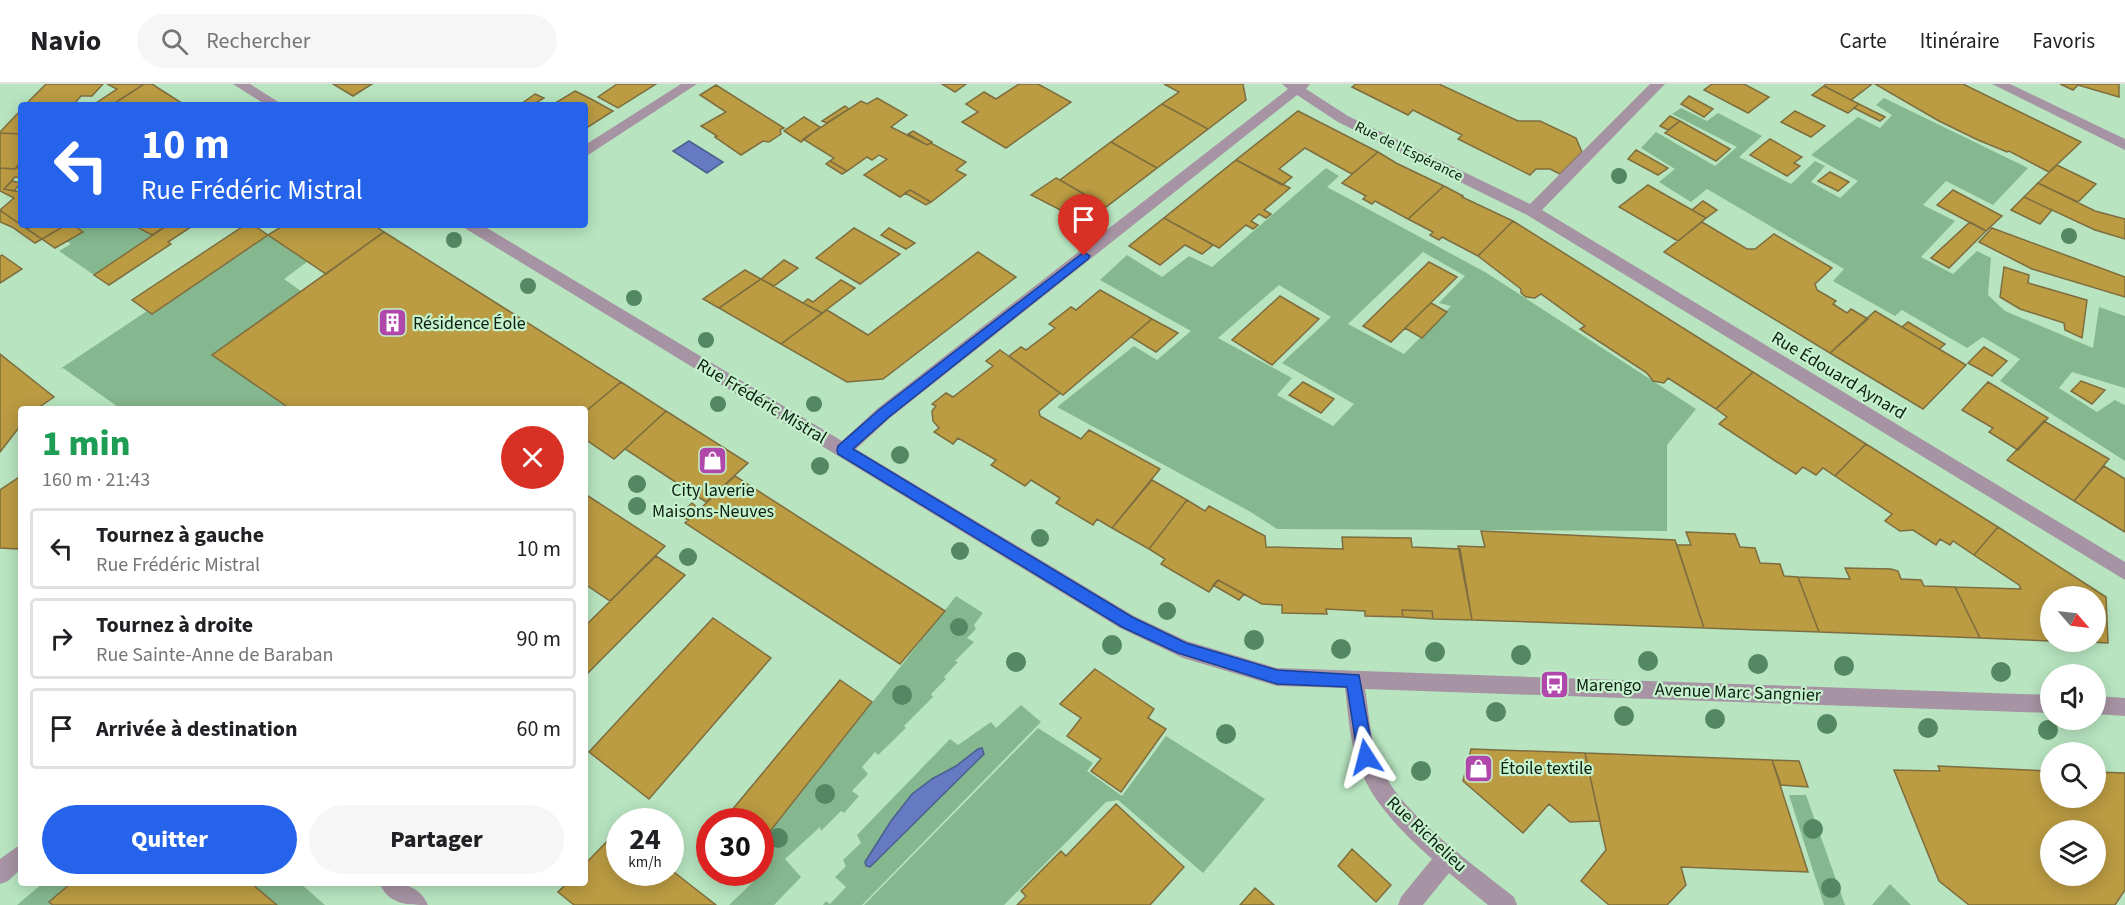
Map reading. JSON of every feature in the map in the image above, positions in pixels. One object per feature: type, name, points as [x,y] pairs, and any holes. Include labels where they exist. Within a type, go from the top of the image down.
[{"type":"street","points":[[240,84],[271,102]]},
{"type":"street","points":[[588,150],[690,84]]},
{"type":"street","points":[[1532,211],[1658,84]]},
{"type":"street","points":[[1999,84],[2125,145]]},
{"type":"street","points":[[843,450],[884,413],[1297,85]]},
{"type":"street","name":"Rue de l'Espérance","points":[[1297,85],[1343,119],[1532,211]]},
{"type":"street","name":"Rue Édouard Aynard","points":[[1532,211],[2125,572]]},
{"type":"street","name":"Rue Frédéric Mistral","points":[[476,228],[1127,622],[1183,648],[1277,677],[1354,680]]},
{"type":"street","name":"Avenue Marc Sangnier","points":[[1354,680],[2040,704]]},
{"type":"street","name":"Rue Richelieu","points":[[1354,680],[1366,757],[1386,798],[1419,832],[1506,905]]},
{"type":"street","points":[[2106,705],[2125,706]]},
{"type":"street","points":[[1409,905],[1448,856]]},
{"type":"street","points":[[0,873],[18,858]]},
{"type":"street","points":[[393,886],[417,905]]},
{"type":"green space","points":[[1884,98],[2028,168],[1993,205],[1946,181],[1923,205],[1955,221],[1921,257],[1953,274],[1977,251],[1991,258],[1988,295],[2005,311],[2093,348],[2099,307],[2125,316],[2125,388],[2072,372],[2059,388],[2097,412],[2115,400],[2125,405],[2125,461],[2000,381],[2020,359],[1983,337],[1967,348],[1902,310],[1895,316],[1833,281],[1844,269],[1707,189],[1691,202],[1659,182],[1675,169],[1641,148],[1656,132],[1715,166],[1737,147],[1672,114],[1681,108],[1707,121],[1718,113],[1762,136],[1739,157],[1791,184],[1815,161],[1825,166],[1811,182],[1840,198],[1858,181],[1811,155],[1858,117],[1880,128],[1892,115],[1876,105]]},
{"type":"green space","points":[[1326,168],[1339,176],[1327,187],[1485,272],[1696,409],[1667,445],[1667,531],[1277,529],[1249,511],[1057,407],[1134,346],[1157,360],[1191,331],[1100,280],[1127,255],[1162,277],[1189,256],[1212,267]],"holes":[[[1423,252],[1465,276],[1439,303],[1451,306],[1404,354],[1348,324]],[[1279,285],[1331,317],[1282,363],[1354,404],[1333,426],[1277,395],[1292,378],[1218,338]]]},
{"type":"green space","points":[[77,228],[139,228],[152,235],[94,275],[59,251],[71,244],[66,241],[82,232]]},
{"type":"green space","points":[[268,235],[307,262],[284,279],[301,291],[292,406],[117,406],[63,368],[60,369],[147,311],[153,314]]},
{"type":"green space","points":[[956,596],[983,613],[974,625],[976,629],[967,638],[974,642],[955,661],[958,662],[944,677],[946,679],[931,694],[933,697],[904,726],[906,728],[878,755],[875,752],[862,767],[868,774],[852,791],[859,796],[844,813],[841,811],[821,831],[820,827],[785,859],[801,877],[774,905],[729,905],[749,886],[774,886],[774,827]]},
{"type":"green space","points":[[1021,705],[1041,722],[862,905],[823,905],[826,901],[830,904],[846,887],[835,877],[846,866],[843,860],[861,843],[857,835],[950,739],[958,745],[991,722],[996,728]]},
{"type":"green space","points":[[1038,728],[1093,763],[1087,771],[1122,796],[1166,736],[1265,799],[1203,873],[1118,800],[1106,802],[1004,905],[864,905]]},
{"type":"green space","points":[[1789,795],[1806,795],[1845,905],[1824,905]]},
{"type":"green space","points":[[1890,884],[1911,905],[1872,905]]},
{"type":"green space","points":[[40,886],[68,886],[49,901],[53,905],[17,905]]},
{"type":"green space","points":[[254,886],[303,886],[325,905],[276,905]]},
{"type":"water","points":[[689,141],[723,162],[707,173],[673,151]]},
{"type":"water","points":[[982,748],[984,754],[870,867],[866,866],[865,862],[891,821],[912,794]]},
{"type":"building","points":[[46,84],[103,84],[92,96],[81,96],[76,102],[28,102]]},
{"type":"building","points":[[107,84],[144,84],[117,102],[98,102],[117,89]]},
{"type":"building","points":[[144,84],[152,84],[180,102],[117,102]]},
{"type":"building","points":[[333,84],[372,84],[353,96]]},
{"type":"building","points":[[617,84],[656,84],[618,108],[598,97]]},
{"type":"building","points":[[942,84],[966,84],[955,92]]},
{"type":"building","points":[[1019,84],[1038,84],[1071,102],[1006,148],[962,122],[978,112],[966,104],[984,92],[996,99]]},
{"type":"building","points":[[1164,84],[1243,84],[1246,100],[1208,129],[1162,104],[1179,92]]},
{"type":"building","points":[[1356,84],[1439,84],[1518,121],[1540,121],[1576,138],[1582,152],[1560,174],[1550,169],[1536,169],[1530,175],[1458,139],[1462,135],[1413,110],[1408,115],[1352,87]]},
{"type":"building","points":[[1712,84],[1744,84],[1769,97],[1748,113],[1704,90]]},
{"type":"building","points":[[1826,84],[1872,84],[1851,100],[1824,86]]},
{"type":"building","points":[[1875,84],[1963,84],[2081,142],[2049,172],[2009,151],[1978,140],[1939,121]]},
{"type":"building","points":[[2060,84],[2119,84],[2119,97],[2078,85],[2073,90]]},
{"type":"building","points":[[716,85],[784,128],[780,130],[781,134],[769,142],[763,141],[741,155],[715,137],[717,136],[701,126],[726,112],[700,95]]},
{"type":"building","points":[[1824,86],[1859,104],[1848,113],[1812,95]]},
{"type":"building","points":[[575,91],[613,111],[588,127],[588,102],[557,102]]},
{"type":"building","points":[[535,94],[544,98],[537,102],[524,102]]},
{"type":"building","points":[[1689,96],[1713,109],[1704,117],[1681,104]]},
{"type":"building","points":[[877,98],[907,115],[891,127],[927,145],[931,143],[966,162],[956,170],[966,175],[931,202],[910,190],[900,197],[864,175],[887,159],[879,155],[872,160],[867,157],[847,171],[830,161],[834,158],[803,139],[861,101],[867,104]]},
{"type":"building","points":[[1162,104],[1208,129],[1157,168],[1111,142]]},
{"type":"building","points":[[1859,104],[1885,117],[1880,121],[1854,108]]},
{"type":"building","points":[[845,106],[849,109],[827,123],[822,121]]},
{"type":"building","points":[[1298,111],[1378,152],[1352,174],[1305,148],[1279,169],[1292,177],[1282,185],[1236,160]]},
{"type":"building","points":[[1795,111],[1825,126],[1811,137],[1781,122]]},
{"type":"building","points":[[18,113],[18,134],[0,132]]},
{"type":"building","points":[[1670,116],[1680,121],[1668,130],[1660,126]]},
{"type":"building","points":[[804,117],[820,127],[801,142],[784,131]]},
{"type":"building","points":[[1680,121],[1730,149],[1716,161],[1665,133]]},
{"type":"building","points":[[913,131],[932,142],[927,145],[908,134]]},
{"type":"building","points":[[0,133],[18,134],[18,167],[15,169],[0,168]]},
{"type":"building","points":[[1770,139],[1802,157],[1794,163],[1800,166],[1787,176],[1750,155]]},
{"type":"building","points":[[1111,142],[1157,168],[1106,207],[1060,180]]},
{"type":"building","points":[[1636,150],[1668,168],[1658,175],[1628,159]]},
{"type":"building","points":[[1378,152],[1444,186],[1408,219],[1375,201],[1372,204],[1363,199],[1366,196],[1342,183]]},
{"type":"building","points":[[1236,160],[1290,188],[1264,210],[1271,214],[1266,218],[1259,214],[1251,221],[1258,225],[1253,229],[1246,225],[1219,248],[1164,218]]},
{"type":"building","points":[[830,161],[847,171],[842,174],[826,164]]},
{"type":"building","points":[[18,165],[18,178],[15,177],[4,189],[18,191],[18,223],[0,210],[14,198],[0,191],[0,168],[15,169]]},
{"type":"building","points":[[2057,165],[2096,184],[2078,202],[2038,183]]},
{"type":"building","points":[[1830,172],[1849,182],[1838,191],[1818,181]]},
{"type":"building","points":[[1056,178],[1106,207],[1086,223],[1031,195]]},
{"type":"building","points":[[12,181],[18,182],[14,191],[4,189]]},
{"type":"building","points":[[2038,183],[2095,211],[2125,219],[2125,239],[2095,230],[2024,197]]},
{"type":"building","points":[[1648,185],[1706,218],[1678,241],[1619,207]]},
{"type":"building","points":[[1444,186],[1513,221],[1478,256],[1442,237],[1439,240],[1430,235],[1433,232],[1408,219]]},
{"type":"building","points":[[910,190],[931,202],[926,205],[905,193]]},
{"type":"building","points":[[1953,190],[2002,216],[1986,231],[1937,205]]},
{"type":"building","points":[[2024,197],[2052,210],[2040,224],[2011,210]]},
{"type":"building","points":[[1703,201],[1717,210],[1706,218],[1692,210]]},
{"type":"building","points":[[0,210],[18,222],[18,228],[26,228],[42,239],[35,243],[12,227],[0,222]]},
{"type":"building","points":[[1164,218],[1213,245],[1202,254],[1185,245],[1160,265],[1129,246]]},
{"type":"building","points":[[1513,221],[1753,372],[1716,409],[1668,378],[1664,383],[1653,381],[1647,373],[1580,329],[1585,326],[1541,294],[1535,298],[1526,297],[1521,293],[1521,289],[1478,256]]},
{"type":"building","points":[[1702,222],[1747,249],[1755,249],[1774,234],[1832,268],[1815,284],[1817,290],[1836,301],[1833,304],[1847,313],[1851,309],[1868,319],[1830,353],[1664,252]]},
{"type":"building","points":[[1970,222],[1986,231],[1949,268],[1931,258]]},
{"type":"building","points":[[29,228],[61,228],[42,239],[27,229]]},
{"type":"building","points":[[61,228],[77,228],[83,232],[55,248],[42,239]]},
{"type":"building","points":[[139,228],[163,228],[152,235]]},
{"type":"building","points":[[164,228],[189,228],[168,242],[171,244],[109,285],[94,275]]},
{"type":"building","points":[[240,228],[258,228],[268,235],[152,314],[132,300]]},
{"type":"building","points":[[279,228],[378,228],[384,232],[326,274],[268,235]]},
{"type":"building","points":[[854,228],[900,254],[860,284],[816,258]]},
{"type":"building","points":[[889,228],[915,243],[906,249],[881,235]]},
{"type":"building","points":[[1992,228],[2125,277],[2125,297],[2032,269],[1979,242]]},
{"type":"building","name":"Résidence Éole","points":[[384,232],[621,382],[588,410],[588,406],[286,406],[212,355]]},
{"type":"building","points":[[978,252],[1016,277],[883,379],[847,382],[781,344],[827,310],[868,335]]},
{"type":"building","points":[[2,255],[22,269],[0,283],[0,256]]},
{"type":"building","points":[[784,260],[798,268],[774,286],[761,279]]},
{"type":"building","points":[[1429,262],[1457,277],[1391,342],[1363,326]]},
{"type":"building","points":[[2004,267],[2029,275],[2028,283],[2087,300],[2082,338],[2065,330],[2064,323],[2020,309],[2000,297]]},
{"type":"building","points":[[745,270],[761,279],[719,308],[703,299]]},
{"type":"building","points":[[761,279],[822,313],[781,344],[719,308]]},
{"type":"building","points":[[841,280],[855,288],[822,313],[803,303],[808,299],[813,302]]},
{"type":"building","points":[[1100,290],[1152,319],[1063,395],[1009,356],[1021,347],[1026,350],[1055,328],[1049,324],[1071,307],[1076,310]]},
{"type":"building","points":[[1280,296],[1319,319],[1272,365],[1232,340]]},
{"type":"building","points":[[1431,303],[1447,312],[1422,338],[1405,328]]},
{"type":"building","points":[[1875,311],[1966,365],[1923,409],[1830,353]]},
{"type":"building","points":[[1152,319],[1178,333],[1156,352],[1131,337]]},
{"type":"building","points":[[1908,322],[1945,344],[1939,349],[1902,327]]},
{"type":"building","points":[[1984,347],[2007,361],[1992,376],[1968,363]]},
{"type":"building","points":[[1000,350],[1060,393],[1039,411],[1040,416],[1081,439],[1089,430],[1160,469],[1112,528],[1097,519],[1093,525],[1056,503],[1060,498],[1031,480],[1025,486],[991,465],[996,460],[958,438],[953,444],[934,432],[939,428],[933,421],[932,411],[936,406],[932,404],[946,393],[953,397],[993,366],[986,361]]},
{"type":"building","points":[[0,354],[54,397],[41,406],[18,406],[18,429],[0,452]]},
{"type":"building","points":[[1753,372],[1866,444],[1835,476],[1823,468],[1816,475],[1803,467],[1796,474],[1777,462],[1719,424],[1727,417],[1716,409]]},
{"type":"building","points":[[2081,381],[2105,390],[2092,404],[2071,391]]},
{"type":"building","points":[[621,382],[666,411],[614,459],[588,441],[588,410]]},
{"type":"building","points":[[1303,382],[1334,399],[1321,413],[1289,395]]},
{"type":"building","points":[[1988,382],[2048,418],[2018,450],[1989,432],[1993,428],[1962,410]]},
{"type":"building","points":[[666,411],[748,463],[706,502],[625,449]]},
{"type":"building","points":[[2044,421],[2109,459],[2074,501],[2007,460]]},
{"type":"building","points":[[1866,444],[1998,527],[1974,555],[1953,541],[1950,545],[1940,539],[1936,545],[1913,530],[1900,531],[1885,521],[1892,514],[1835,476]]},
{"type":"building","points":[[2104,466],[2125,479],[2125,532],[2074,501]]},
{"type":"building","points":[[735,476],[945,611],[900,664],[685,523]]},
{"type":"building","points":[[18,478],[17,549],[0,548],[0,490]]},
{"type":"building","points":[[1152,480],[1187,500],[1149,549],[1112,528]]},
{"type":"building","points":[[588,496],[665,546],[610,601],[588,586]]},
{"type":"building","points":[[1187,500],[1205,511],[1209,506],[1265,536],[1266,547],[1343,549],[1342,537],[1411,538],[1412,547],[1460,549],[1472,620],[1433,619],[1432,611],[1402,610],[1403,617],[1365,616],[1365,611],[1326,609],[1327,614],[1282,613],[1282,605],[1262,604],[1218,580],[1209,592],[1161,564],[1165,559],[1149,549]]},
{"type":"building","points":[[692,503],[699,509],[688,520],[680,515]]},
{"type":"building","points":[[1998,527],[2089,586],[2040,586],[2040,641],[1980,638],[1955,587],[2021,589],[2019,585],[1974,555]]},
{"type":"building","points":[[1481,531],[1675,540],[1704,628],[1472,620],[1458,546],[1485,547]]},
{"type":"building","points":[[1686,532],[1735,534],[1740,547],[1755,548],[1760,563],[1780,564],[1784,576],[1798,577],[1819,632],[1704,628],[1677,545],[1691,545]]},
{"type":"building","points":[[656,556],[685,575],[588,673],[588,623]]},
{"type":"building","points":[[1845,568],[1891,569],[1898,571],[1901,579],[1921,580],[1924,586],[1955,587],[1980,638],[1819,632],[1798,577],[1850,579]]},
{"type":"building","points":[[1218,580],[1244,594],[1239,600],[1213,585]]},
{"type":"building","points":[[2106,597],[2108,643],[2106,643]]},
{"type":"building","points":[[1402,610],[1432,611],[1433,619],[1403,617]]},
{"type":"building","points":[[713,618],[771,658],[649,799],[589,752]]},
{"type":"building","points":[[1095,669],[1154,709],[1148,718],[1166,729],[1121,792],[1091,771],[1101,759],[1067,736],[1081,718],[1060,704]]},
{"type":"building","points":[[840,680],[872,702],[774,826],[774,808],[734,808]]},
{"type":"building","points":[[1471,749],[1585,753],[1600,821],[1570,822],[1549,804],[1523,833],[1463,781]]},
{"type":"building","points":[[1585,753],[1772,760],[1808,872],[1681,867],[1686,885],[1667,905],[1609,905],[1581,881],[1606,850]]},
{"type":"building","points":[[1772,760],[1799,761],[1808,787],[1781,785]]},
{"type":"building","points":[[1938,766],[2040,771],[2040,808],[2106,808],[2106,772],[2125,773],[2125,890],[2115,905],[1969,905],[1939,881],[1894,770],[1940,771]]},
{"type":"building","points":[[1116,804],[1184,867],[1150,905],[1017,905],[1026,896],[1021,891],[1061,851],[1066,856]]},
{"type":"building","points":[[606,842],[606,886],[684,886],[684,880],[716,905],[574,905],[558,892],[564,886],[588,886],[588,861]]},
{"type":"building","points":[[1352,849],[1391,885],[1376,902],[1338,866]]},
{"type":"building","points":[[68,886],[254,886],[277,905],[53,905],[49,902]]},
{"type":"building","points":[[1255,888],[1274,905],[1240,905]]},
{"type":"place","name":"Résidence Éole","points":[[392,323]]},
{"type":"place","name":"City laverie Maisons-Neuves","points":[[713,461]]},
{"type":"place","name":"Marengo","points":[[1555,685]]},
{"type":"place","name":"Étoile textile","points":[[1479,768]]},
{"type":"route","points":[[1084,256],[884,413],[843,450],[1127,622],[1183,648],[1277,677],[1354,680],[1366,757]]}]
